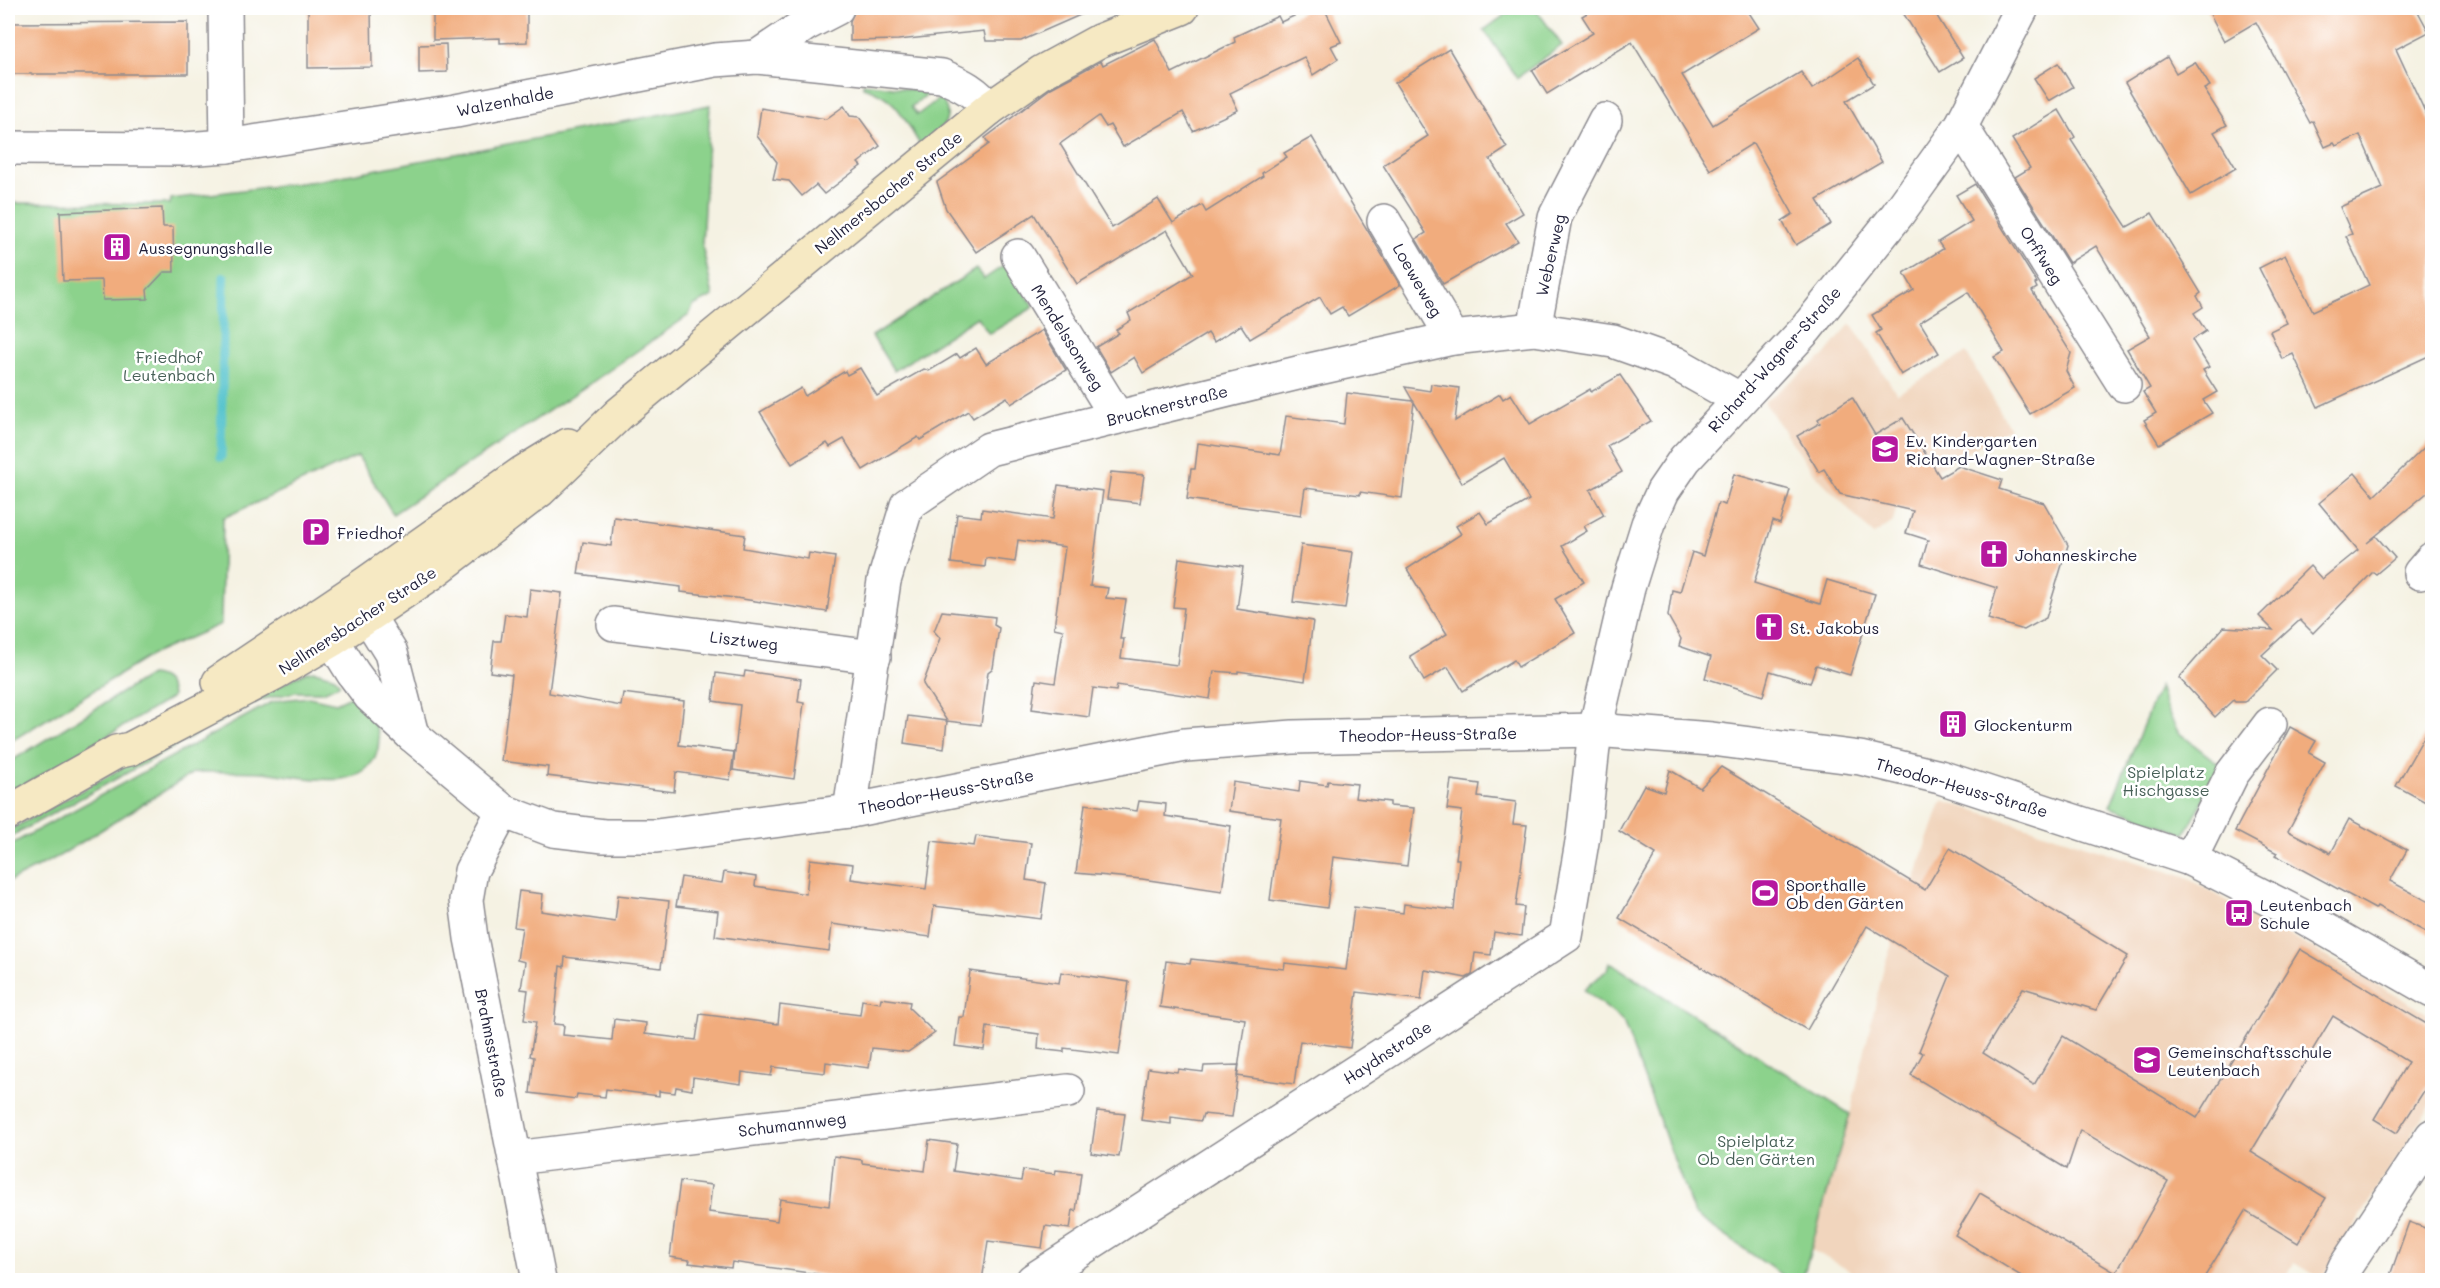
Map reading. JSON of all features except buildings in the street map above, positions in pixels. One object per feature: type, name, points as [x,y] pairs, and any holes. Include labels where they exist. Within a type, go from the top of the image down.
[{"type":"street","points":[[225,8],[227,146]]},
{"type":"street","points":[[757,57],[806,24],[837,8]]},
{"type":"street","name":"Nellmersbacher Straße","points":[[8,813],[123,748],[273,674],[325,627],[361,604],[522,473],[619,414],[989,109],[1042,72],[1099,41],[1182,8]]},
{"type":"street","name":"Richard-Wagner-Straße","points":[[1595,730],[1628,588],[1648,524],[1663,491],[1685,459],[1806,329],[1897,215],[1961,126],[2020,12]]},
{"type":"street","name":"Walzenhalde","points":[[8,148],[172,149],[227,146],[456,111],[715,60],[757,57],[942,76],[964,85],[981,98],[989,109]]},
{"type":"street","name":"Weberweg","points":[[1534,329],[1555,217],[1605,120]]},
{"type":"street","name":"Orffweg","points":[[1961,126],[2124,385]]},
{"type":"street","name":"Loeweweg","points":[[1384,222],[1453,338]]},
{"type":"street","name":"Mendelssonweg","points":[[1018,256],[1117,417]]},
{"type":"street","name":"Brucknerstraße","points":[[850,811],[884,581],[907,506],[989,448],[1310,370],[1453,338],[1534,329],[1613,341],[1674,363],[1739,399]]},
{"type":"street","points":[[361,604],[390,653],[412,735]]},
{"type":"street","name":"Lisztweg","points":[[614,624],[874,657]]},
{"type":"street","name":"Theodor-Heuss-Straße","points":[[325,627],[370,696],[412,735],[502,812],[553,830],[604,836],[656,836],[850,811],[1185,745],[1293,737],[1595,730],[1712,739],[1860,758],[1978,788],[2190,859],[2300,915],[2433,991]]},
{"type":"street","points":[[2190,859],[2232,774],[2270,724]]},
{"type":"street","name":"Haydnstraße","points":[[1033,1281],[1566,936],[1583,836],[1595,730]]},
{"type":"street","name":"Brahmsstraße","points":[[502,812],[471,871],[465,900],[539,1281]]},
{"type":"street","name":"Schumannweg","points":[[515,1158],[1068,1091]]},
{"type":"street","points":[[2339,1281],[2345,1267],[2433,1136]]},
{"type":"shaded area","name":"Ev. Kindergarten Richard-Wagner-Straße","points":[[1851,323],[1897,394],[1966,353],[2010,428],[1901,489],[1893,522],[1874,535],[1812,471],[1764,402],[1825,355]]},
{"type":"shaded area","name":"Gemeinschaftsschule Leutenbach","points":[[1942,800],[2185,877],[2432,1016],[2432,1103],[2322,1279],[2294,1263],[2284,1280],[1866,1280],[1810,1249],[1850,1114],[1884,967]]},
{"type":"green space","points":[[1515,8],[1535,8],[1562,45],[1517,78],[1484,30]]},
{"type":"green space","points":[[863,83],[930,92],[911,107],[917,115],[940,98],[945,106],[947,119],[944,125],[921,146],[892,103],[875,91],[863,87]]},
{"type":"green space","name":"Friedhof Leutenbach","points":[[710,105],[702,244],[713,296],[693,306],[689,315],[591,383],[393,514],[358,456],[223,518],[221,624],[153,654],[8,743],[8,203],[170,204],[171,199],[316,181]]},
{"type":"green space","points":[[1006,264],[1034,307],[989,334],[977,317],[894,371],[872,336],[976,269],[984,279]]},
{"type":"green space","points":[[315,671],[335,677],[340,684],[323,692],[296,692],[260,700],[8,838],[8,831],[186,733],[306,672]]},
{"type":"green space","points":[[150,675],[165,680],[171,690],[171,698],[8,795],[8,763]]},
{"type":"green space","name":"Spielplatz Hischgasse","points":[[2159,686],[2166,708],[2178,732],[2221,766],[2185,834],[2110,806]]},
{"type":"green space","points":[[353,695],[374,722],[379,738],[376,755],[368,768],[356,775],[324,780],[261,772],[193,773],[61,855],[8,882],[8,846],[270,703],[309,697],[336,703]]},
{"type":"green space","name":"Spielplatz Ob den Gärten","points":[[1609,962],[1850,1114],[1802,1280],[1789,1280],[1694,1214],[1623,1021],[1584,990],[1607,970]]},
{"type":"waterway","points":[[221,457],[224,277]]},
{"type":"place","name":"Aussegnungshalle","points":[[117,247]]},
{"type":"place","name":"Ev. Kindergarten Richard-Wagner-Straße","points":[[1885,449]]},
{"type":"place","name":"Friedhof","points":[[316,532]]},
{"type":"place","name":"Johanneskirche","points":[[1994,554]]},
{"type":"place","name":"St. Jakobus","points":[[1769,627]]},
{"type":"place","name":"Glockenturm","points":[[1953,724]]},
{"type":"place","name":"Sporthalle Ob den Gärten","points":[[1765,893]]},
{"type":"place","name":"Leutenbach Schule","points":[[2239,913]]},
{"type":"place","name":"Gemeinschaftsschule Leutenbach","points":[[2147,1060]]}]
